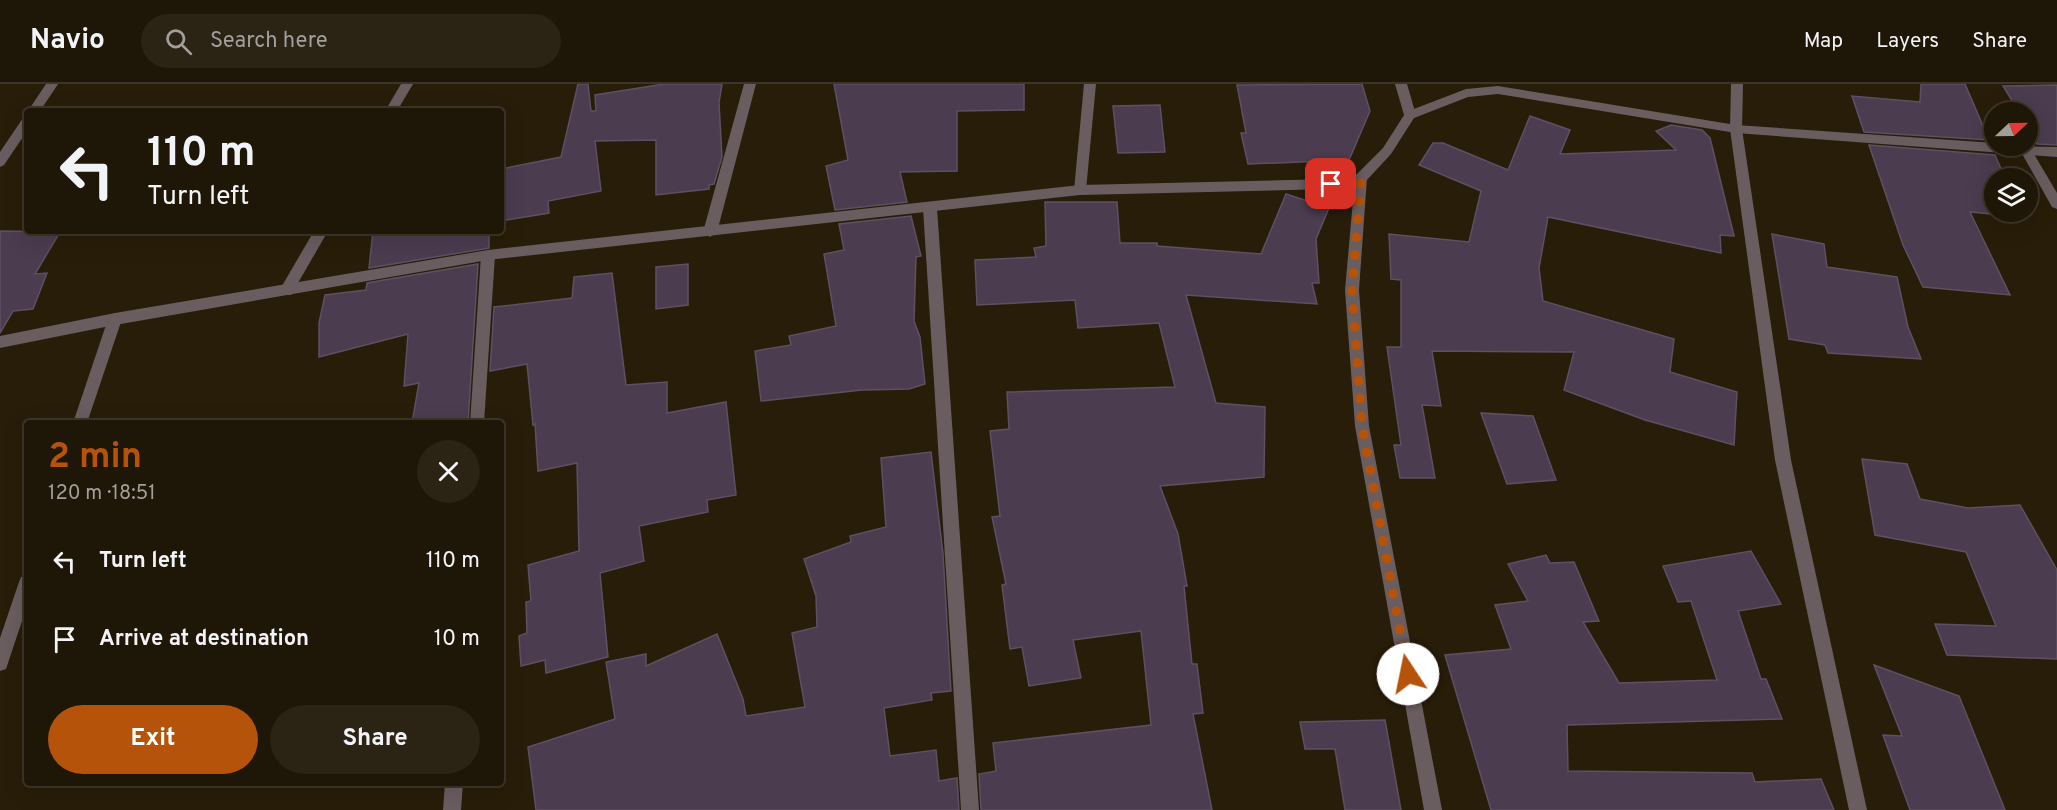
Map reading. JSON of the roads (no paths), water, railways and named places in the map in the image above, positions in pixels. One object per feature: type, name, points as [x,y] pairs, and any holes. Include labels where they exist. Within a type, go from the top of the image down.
[{"type":"street","points":[[36,108],[52,84]]},
{"type":"street","points":[[393,108],[408,84]]},
{"type":"street","points":[[710,232],[750,84]]},
{"type":"street","points":[[1080,190],[1090,84]]},
{"type":"street","points":[[1401,84],[1410,115]]},
{"type":"street","points":[[1737,84],[1736,129],[1783,460],[1858,810]]},
{"type":"street","points":[[0,342],[115,319],[488,255],[1080,190],[1331,184],[1361,178],[1387,151],[1410,115],[1466,93],[1498,90],[1736,129],[1984,149]]},
{"type":"street","points":[[0,162],[24,126]]},
{"type":"street","points":[[2038,152],[2057,152]]},
{"type":"street","points":[[2029,156],[2057,204]]},
{"type":"street","points":[[1361,178],[1352,290],[1362,426],[1433,810]]},
{"type":"street","points":[[930,208],[970,810]]},
{"type":"street","points":[[286,291],[319,234]]},
{"type":"street","points":[[477,420],[488,255]]},
{"type":"street","points":[[81,420],[115,319]]},
{"type":"street","points":[[0,663],[24,591]]},
{"type":"street","points":[[452,810],[454,786]]}]
